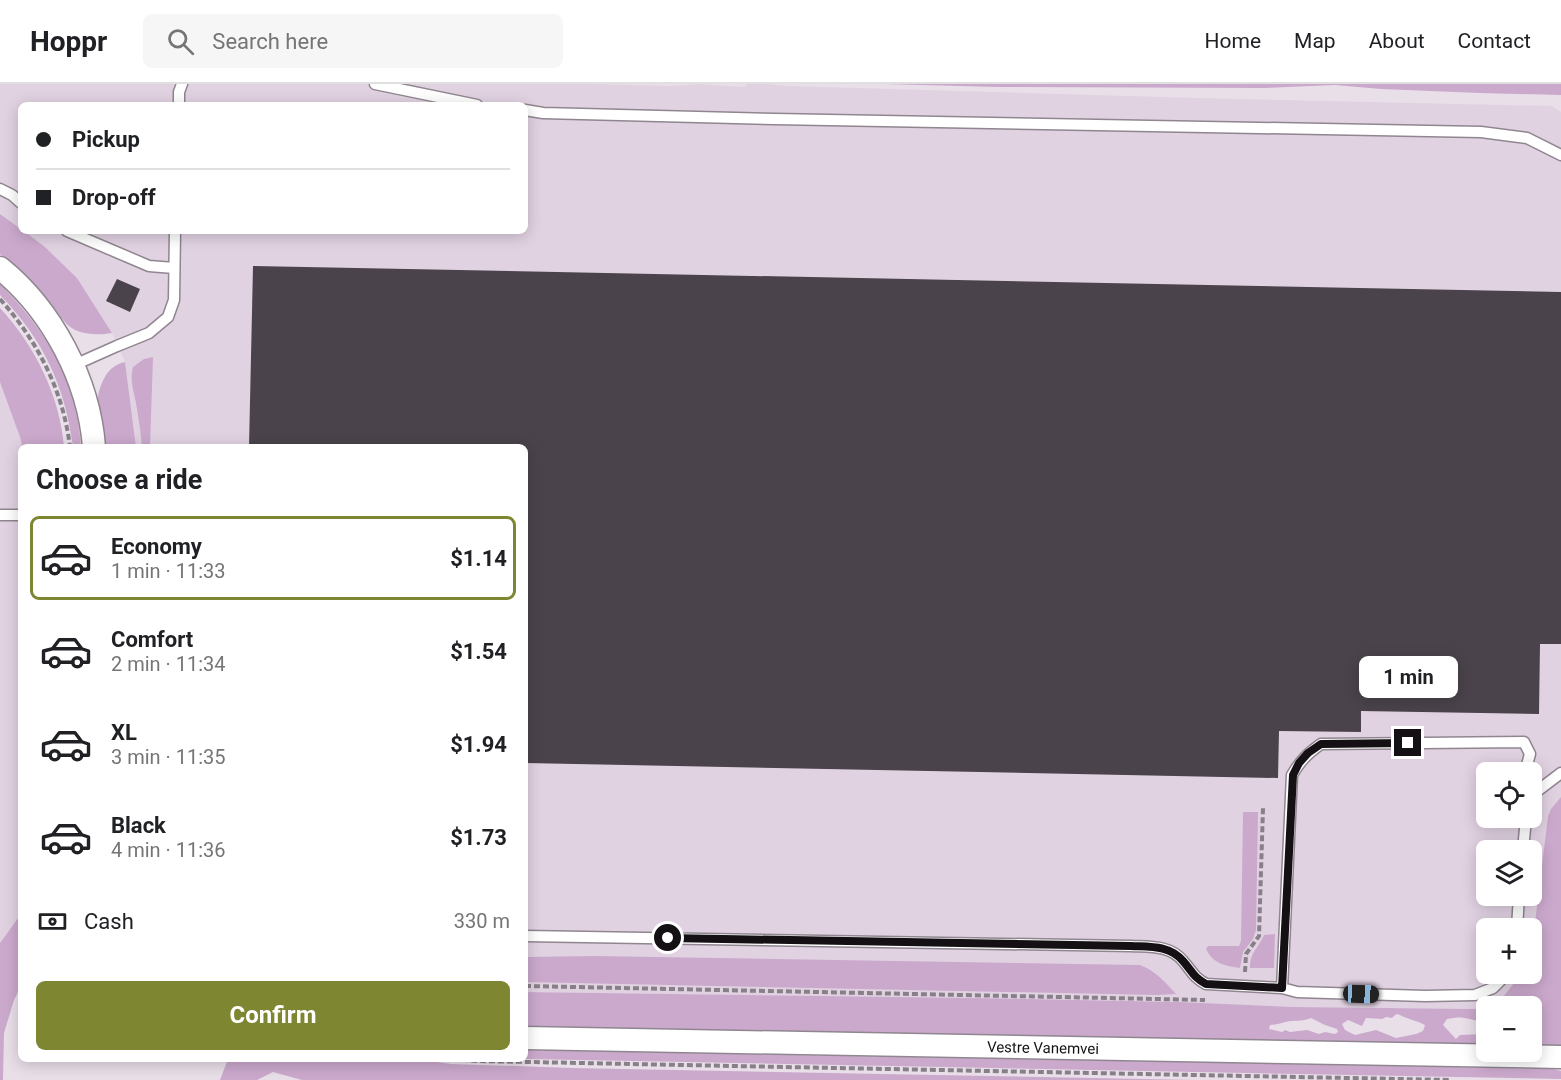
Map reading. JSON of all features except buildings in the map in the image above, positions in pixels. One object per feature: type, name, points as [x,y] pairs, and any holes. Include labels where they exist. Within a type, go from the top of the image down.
[{"type":"street","points":[[0,268],[46,318],[61,343],[88,407],[94,444]]},
{"type":"street","name":"Vestre Vanemvei","points":[[528,1038],[1561,1057]]},
{"type":"lane","points":[[179,102],[182,84]]},
{"type":"lane","points":[[375,84],[462,102]]},
{"type":"lane","points":[[528,111],[774,119],[1481,132],[1527,138],[1561,155]]},
{"type":"lane","points":[[0,189],[18,200]]},
{"type":"lane","points":[[74,234],[149,266],[174,268]]},
{"type":"lane","points":[[72,366],[149,333],[168,317],[174,300],[176,234]]},
{"type":"lane","points":[[0,515],[18,515]]},
{"type":"lane","points":[[1282,988],[1293,775],[1299,763],[1308,753],[1321,744],[1524,742],[1530,754],[1528,762]]},
{"type":"lane","points":[[1542,787],[1561,773]]},
{"type":"lane","points":[[528,936],[1131,946],[1165,948],[1174,952],[1198,980],[1206,984],[1282,988],[1297,992],[1425,996],[1475,995],[1497,984]]},
{"type":"path","points":[[0,299],[24,330],[48,370],[64,413],[69,444]]},
{"type":"path","points":[[1245,972],[1246,954],[1259,936],[1263,808]]},
{"type":"path","points":[[528,986],[1210,1000]]},
{"type":"path","points":[[523,1062],[1450,1080]]},
{"type":"shaded area","points":[[0,84],[671,86],[697,84],[744,87],[747,84],[768,84],[1197,98],[1552,106],[1561,112],[1561,797],[1548,816],[1542,865],[1542,840],[1476,840],[1476,906],[1537,906],[1536,918],[1476,918],[1476,984],[1513,984],[1504,996],[1476,996],[1476,1009],[1295,1007],[973,998],[528,992],[528,444],[136,444],[125,362],[112,333],[77,278],[28,234],[528,234],[528,102],[18,102],[18,227],[0,214]]},
{"type":"shaded area","points":[[884,84],[1561,84],[1561,95],[1381,89],[1335,85],[1264,88],[997,87]]},
{"type":"shaded area","points":[[0,214],[18,227],[18,234],[28,234],[77,278],[112,333],[89,334],[75,330],[63,320],[36,287],[0,254]]},
{"type":"shaded area","points":[[0,284],[32,320],[56,358],[73,400],[81,444],[72,444],[58,384],[40,346],[0,295]]},
{"type":"shaded area","points":[[0,308],[35,355],[44,373],[57,409],[64,444],[22,444],[0,382]]},
{"type":"shaded area","points":[[153,357],[150,444],[142,444],[132,383],[133,367],[144,359]]},
{"type":"shaded area","points":[[125,362],[136,444],[103,444],[97,402],[101,384],[116,365]]},
{"type":"shaded area","points":[[0,382],[22,444],[18,444],[18,918],[0,943]]},
{"type":"shaded area","points":[[1561,797],[1561,1045],[1542,1045],[1542,996],[1504,996],[1513,984],[1542,984],[1542,918],[1536,918],[1537,906],[1542,906],[1542,865],[1548,816]]},
{"type":"shaded area","points":[[1243,812],[1258,812],[1256,930],[1253,939],[1243,952],[1240,968],[1216,961],[1206,949],[1208,946],[1239,946],[1241,941]]},
{"type":"shaded area","points":[[18,918],[18,992],[4,1033],[3,1080],[0,1080],[0,943]]},
{"type":"shaded area","points":[[1275,934],[1274,968],[1250,968],[1253,954],[1264,935]]},
{"type":"shaded area","points":[[596,956],[1140,965],[1155,973],[1176,994],[528,982],[528,957]]},
{"type":"shaded area","points":[[528,992],[973,998],[1295,1007],[1476,1009],[1476,1020],[1447,1019],[1443,1025],[1456,1039],[1460,1035],[1476,1034],[1476,1045],[528,1028]],"holes":[[[1398,1014],[1425,1025],[1423,1031],[1396,1038],[1376,1030],[1355,1035],[1345,1030],[1342,1024],[1348,1020],[1362,1026],[1366,1018],[1392,1018]],[[1311,1018],[1337,1029],[1338,1032],[1335,1034],[1325,1032],[1319,1034],[1307,1030],[1282,1032],[1269,1029],[1270,1025]]]},
{"type":"shaded area","points":[[528,1050],[1553,1069],[1561,1071],[1561,1079],[528,1059]]},
{"type":"shaded area","points":[[227,1062],[437,1062],[573,1068],[1195,1080],[302,1080],[273,1072],[257,1080],[220,1080]]},
{"type":"route","points":[[668,938],[1165,948],[1174,952],[1198,980],[1206,984],[1282,988],[1293,775],[1299,763],[1321,744],[1408,743]]}]
